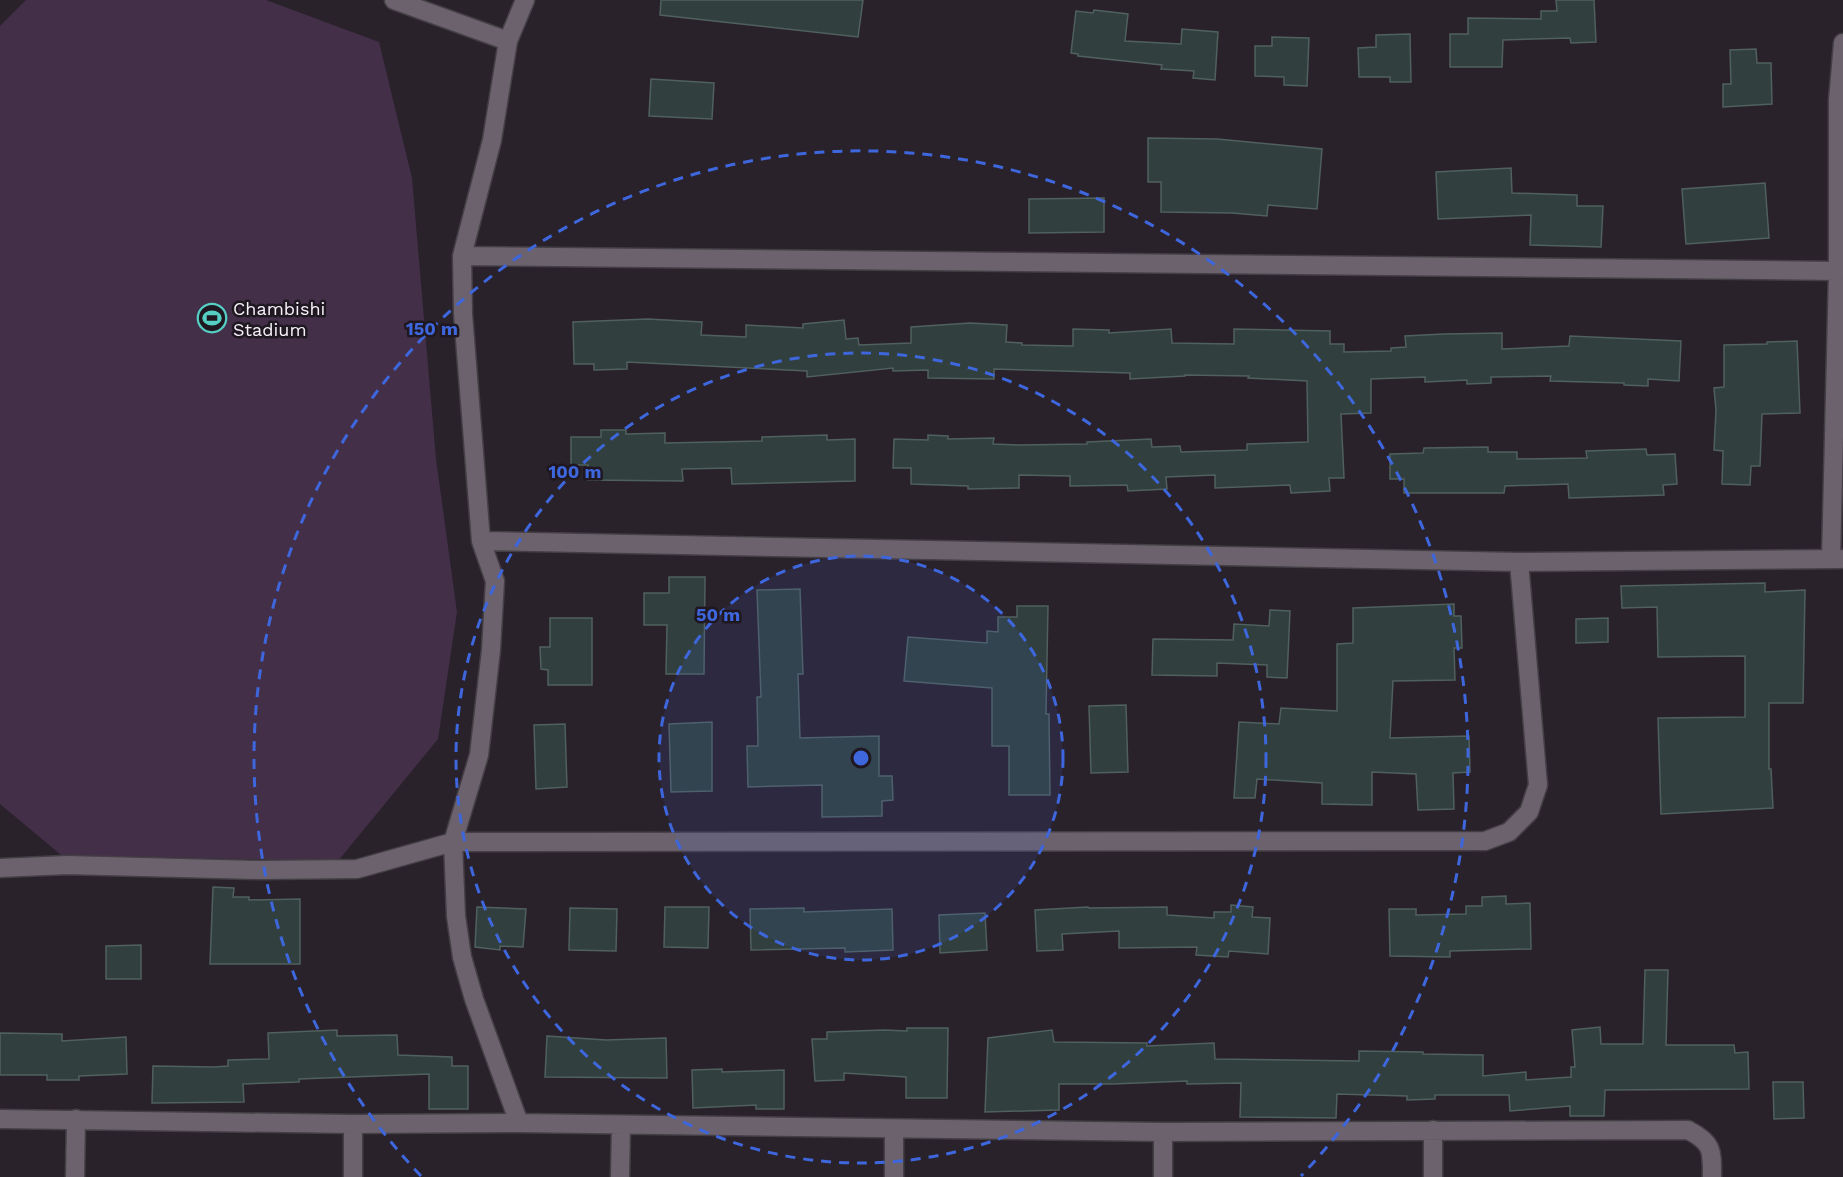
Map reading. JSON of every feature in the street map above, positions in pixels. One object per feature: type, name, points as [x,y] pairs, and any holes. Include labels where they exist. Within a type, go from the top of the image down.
[{"type":"street","points":[[394,0],[507,41]]},
{"type":"street","points":[[519,1123],[474,999],[462,957],[456,916],[453,842],[479,755],[492,650],[495,581],[481,540],[463,314],[462,256],[492,140],[507,41],[525,0]]},
{"type":"street","points":[[481,540],[1519,562],[1837,559],[1838,100],[1843,43]]},
{"type":"street","points":[[462,256],[1838,271]]},
{"type":"street","points":[[0,868],[67,865],[259,870],[357,869],[453,842],[1485,841],[1509,832],[1529,812],[1538,785],[1519,562]]},
{"type":"street","points":[[0,1119],[353,1124],[519,1123],[1163,1132],[1688,1130],[1705,1138],[1712,1155],[1712,1177]]},
{"type":"street","points":[[75,1177],[76,1119]]},
{"type":"street","points":[[353,1124],[353,1177]]},
{"type":"street","points":[[621,1126],[621,1177]]},
{"type":"street","points":[[894,1129],[894,1177]]},
{"type":"street","points":[[1433,1177],[1434,1130]]},
{"type":"street","points":[[1163,1132],[1163,1177]]},
{"type":"shaded area","name":"Chambishi Stadium","points":[[26,0],[266,0],[379,42],[412,178],[436,459],[457,612],[438,739],[338,861],[61,855],[0,804],[0,26]]},
{"type":"building","points":[[661,0],[863,0],[858,37],[660,15]]},
{"type":"building","points":[[1556,0],[1594,0],[1596,42],[1571,43],[1570,38],[1503,40],[1502,67],[1450,67],[1450,34],[1468,34],[1468,18],[1541,19],[1541,11],[1557,11]]},
{"type":"building","points":[[1094,10],[1128,14],[1125,41],[1181,44],[1182,29],[1218,32],[1215,80],[1193,78],[1194,71],[1161,69],[1162,65],[1078,56],[1078,54],[1071,53],[1076,11],[1093,13]]},
{"type":"building","points":[[1410,34],[1411,82],[1390,82],[1390,77],[1359,77],[1358,48],[1376,47],[1376,35]]},
{"type":"building","points":[[1272,37],[1309,38],[1307,86],[1284,85],[1284,77],[1255,76],[1255,46],[1272,46]]},
{"type":"building","points":[[1756,49],[1757,63],[1771,63],[1772,104],[1723,107],[1723,84],[1731,84],[1730,50]]},
{"type":"building","points":[[651,79],[714,83],[712,119],[649,116]]},
{"type":"building","points":[[1148,138],[1217,139],[1322,149],[1317,209],[1268,205],[1267,216],[1161,212],[1161,182],[1148,182]]},
{"type":"building","points":[[1511,168],[1512,193],[1577,195],[1577,206],[1603,206],[1601,247],[1530,245],[1531,215],[1438,219],[1436,172]]},
{"type":"building","points":[[1765,183],[1769,238],[1686,244],[1682,189]]},
{"type":"building","points":[[1104,198],[1104,232],[1029,233],[1029,199]]},
{"type":"building","points":[[648,319],[702,322],[701,335],[746,337],[746,325],[803,328],[803,324],[844,320],[846,339],[858,338],[859,345],[911,343],[911,327],[970,323],[1007,325],[1006,342],[1022,343],[1022,345],[1073,346],[1073,329],[1109,330],[1109,333],[1171,329],[1172,343],[1234,344],[1234,329],[1330,331],[1330,344],[1344,344],[1344,352],[1391,351],[1391,348],[1406,347],[1405,336],[1444,334],[1502,333],[1502,349],[1569,346],[1570,336],[1681,341],[1679,381],[1648,379],[1648,386],[1550,381],[1551,376],[1491,377],[1491,383],[1467,384],[1467,380],[1425,382],[1425,377],[1371,379],[1371,413],[1341,414],[1344,478],[1329,478],[1330,491],[1291,493],[1290,485],[1215,488],[1215,475],[1166,477],[1167,489],[1128,491],[1127,485],[1070,486],[1070,476],[1019,475],[1019,488],[968,489],[968,486],[911,484],[911,468],[893,468],[894,439],[928,440],[928,435],[948,436],[948,439],[994,438],[993,444],[1018,445],[1087,444],[1087,442],[1151,439],[1152,447],[1180,446],[1181,452],[1247,450],[1247,444],[1308,442],[1307,381],[1248,378],[1249,376],[1185,375],[1130,379],[1130,373],[994,369],[994,379],[928,378],[928,370],[893,371],[893,368],[807,377],[807,371],[627,362],[627,369],[594,370],[594,364],[574,364],[573,322]]},
{"type":"building","points":[[1797,341],[1800,413],[1762,414],[1760,466],[1751,466],[1750,485],[1722,484],[1723,451],[1714,450],[1716,410],[1714,388],[1724,387],[1724,345]]},
{"type":"building","points":[[601,430],[626,430],[626,434],[665,433],[665,443],[762,441],[762,437],[827,435],[827,440],[855,439],[855,481],[732,484],[731,468],[682,469],[683,481],[587,480],[588,465],[571,465],[571,437],[601,437]]},
{"type":"building","points":[[1488,447],[1488,452],[1517,452],[1517,459],[1587,458],[1586,451],[1646,449],[1647,455],[1675,454],[1677,484],[1663,485],[1664,495],[1569,498],[1568,484],[1505,486],[1504,493],[1404,493],[1404,479],[1390,479],[1390,454],[1423,453],[1424,448]]},
{"type":"building","points":[[669,577],[705,577],[704,674],[666,674],[667,625],[644,625],[644,593],[669,593]]},
{"type":"building","points":[[1765,583],[1765,592],[1805,590],[1803,703],[1769,703],[1769,769],[1771,769],[1773,808],[1661,814],[1658,718],[1745,717],[1745,656],[1658,657],[1657,607],[1622,608],[1621,586]]},
{"type":"building","points":[[800,589],[803,674],[798,674],[800,738],[879,736],[879,776],[892,776],[893,800],[882,801],[882,816],[822,817],[822,785],[748,787],[747,746],[758,746],[757,697],[761,697],[757,590]]},
{"type":"building","points":[[1454,604],[1454,616],[1461,616],[1462,648],[1454,648],[1455,680],[1393,681],[1390,738],[1469,736],[1470,772],[1453,773],[1454,809],[1418,810],[1416,774],[1372,772],[1372,805],[1322,804],[1322,783],[1257,779],[1255,798],[1234,798],[1239,722],[1279,724],[1281,708],[1337,711],[1337,644],[1353,643],[1353,608]]},
{"type":"building","points":[[1017,606],[1048,606],[1046,714],[1049,714],[1050,795],[1009,795],[1009,746],[992,746],[992,688],[904,681],[908,637],[987,643],[987,631],[998,632],[998,617],[1017,617]]},
{"type":"building","points":[[1270,610],[1290,611],[1287,678],[1267,677],[1267,665],[1217,663],[1217,676],[1152,675],[1153,639],[1233,640],[1234,624],[1269,626]]},
{"type":"building","points":[[550,618],[592,618],[592,685],[548,685],[548,670],[541,669],[540,647],[550,647]]},
{"type":"building","points":[[1608,618],[1608,642],[1576,643],[1576,619]]},
{"type":"building","points":[[1126,705],[1128,772],[1091,773],[1089,706]]},
{"type":"building","points":[[712,722],[712,791],[671,792],[669,724]]},
{"type":"building","points":[[565,724],[567,787],[536,789],[534,725]]},
{"type":"building","points":[[213,887],[234,888],[233,897],[249,897],[249,900],[300,899],[300,964],[210,964]]},
{"type":"building","points":[[1506,896],[1506,904],[1530,903],[1531,949],[1450,951],[1450,957],[1390,956],[1389,909],[1416,909],[1416,915],[1466,914],[1466,906],[1482,906],[1482,897]]},
{"type":"building","points":[[1231,905],[1253,907],[1252,917],[1270,918],[1268,954],[1229,951],[1228,957],[1196,955],[1197,947],[1119,948],[1119,931],[1062,934],[1063,950],[1037,951],[1035,910],[1167,907],[1167,915],[1214,918],[1214,912],[1231,912]]},
{"type":"building","points":[[477,907],[526,909],[523,947],[500,946],[500,950],[475,947]]},
{"type":"building","points":[[665,907],[709,907],[708,948],[664,947]]},
{"type":"building","points":[[570,908],[617,909],[616,951],[569,950]]},
{"type":"building","points":[[804,908],[804,912],[892,909],[893,950],[845,952],[845,948],[751,950],[750,909]]},
{"type":"building","points":[[985,913],[987,950],[940,953],[939,915]]},
{"type":"building","points":[[141,945],[141,979],[106,979],[106,946]]},
{"type":"building","points":[[1645,970],[1668,970],[1666,1045],[1734,1045],[1735,1053],[1748,1052],[1749,1089],[1605,1090],[1604,1116],[1570,1116],[1570,1106],[1510,1111],[1509,1095],[1435,1095],[1435,1099],[1407,1100],[1407,1096],[1337,1094],[1336,1118],[1240,1117],[1241,1083],[1187,1084],[1187,1081],[1059,1084],[1059,1110],[985,1112],[988,1038],[1052,1030],[1054,1042],[1147,1043],[1147,1046],[1214,1043],[1215,1059],[1359,1061],[1359,1051],[1483,1055],[1483,1076],[1526,1072],[1526,1080],[1571,1077],[1571,1067],[1575,1067],[1572,1030],[1600,1027],[1601,1044],[1643,1044]]},
{"type":"building","points":[[907,1028],[948,1028],[947,1098],[906,1098],[906,1077],[844,1073],[844,1080],[815,1081],[812,1039],[827,1039],[827,1032],[907,1031]]},
{"type":"building","points":[[337,1030],[337,1036],[397,1035],[398,1055],[452,1057],[452,1066],[468,1066],[468,1109],[429,1109],[429,1074],[299,1079],[299,1082],[243,1084],[244,1102],[152,1103],[153,1066],[214,1067],[228,1066],[228,1060],[269,1059],[268,1033]]},
{"type":"building","points":[[0,1033],[62,1034],[62,1041],[126,1037],[127,1074],[79,1076],[79,1080],[47,1080],[47,1075],[0,1075]]},
{"type":"building","points":[[547,1036],[606,1040],[666,1038],[667,1078],[545,1077]]},
{"type":"building","points":[[722,1069],[722,1072],[784,1070],[784,1109],[756,1109],[756,1105],[693,1108],[692,1070]]},
{"type":"building","points":[[1773,1082],[1803,1082],[1804,1118],[1774,1119]]},
{"type":"place","name":"Chambishi Stadium","points":[[212,318]]}]
